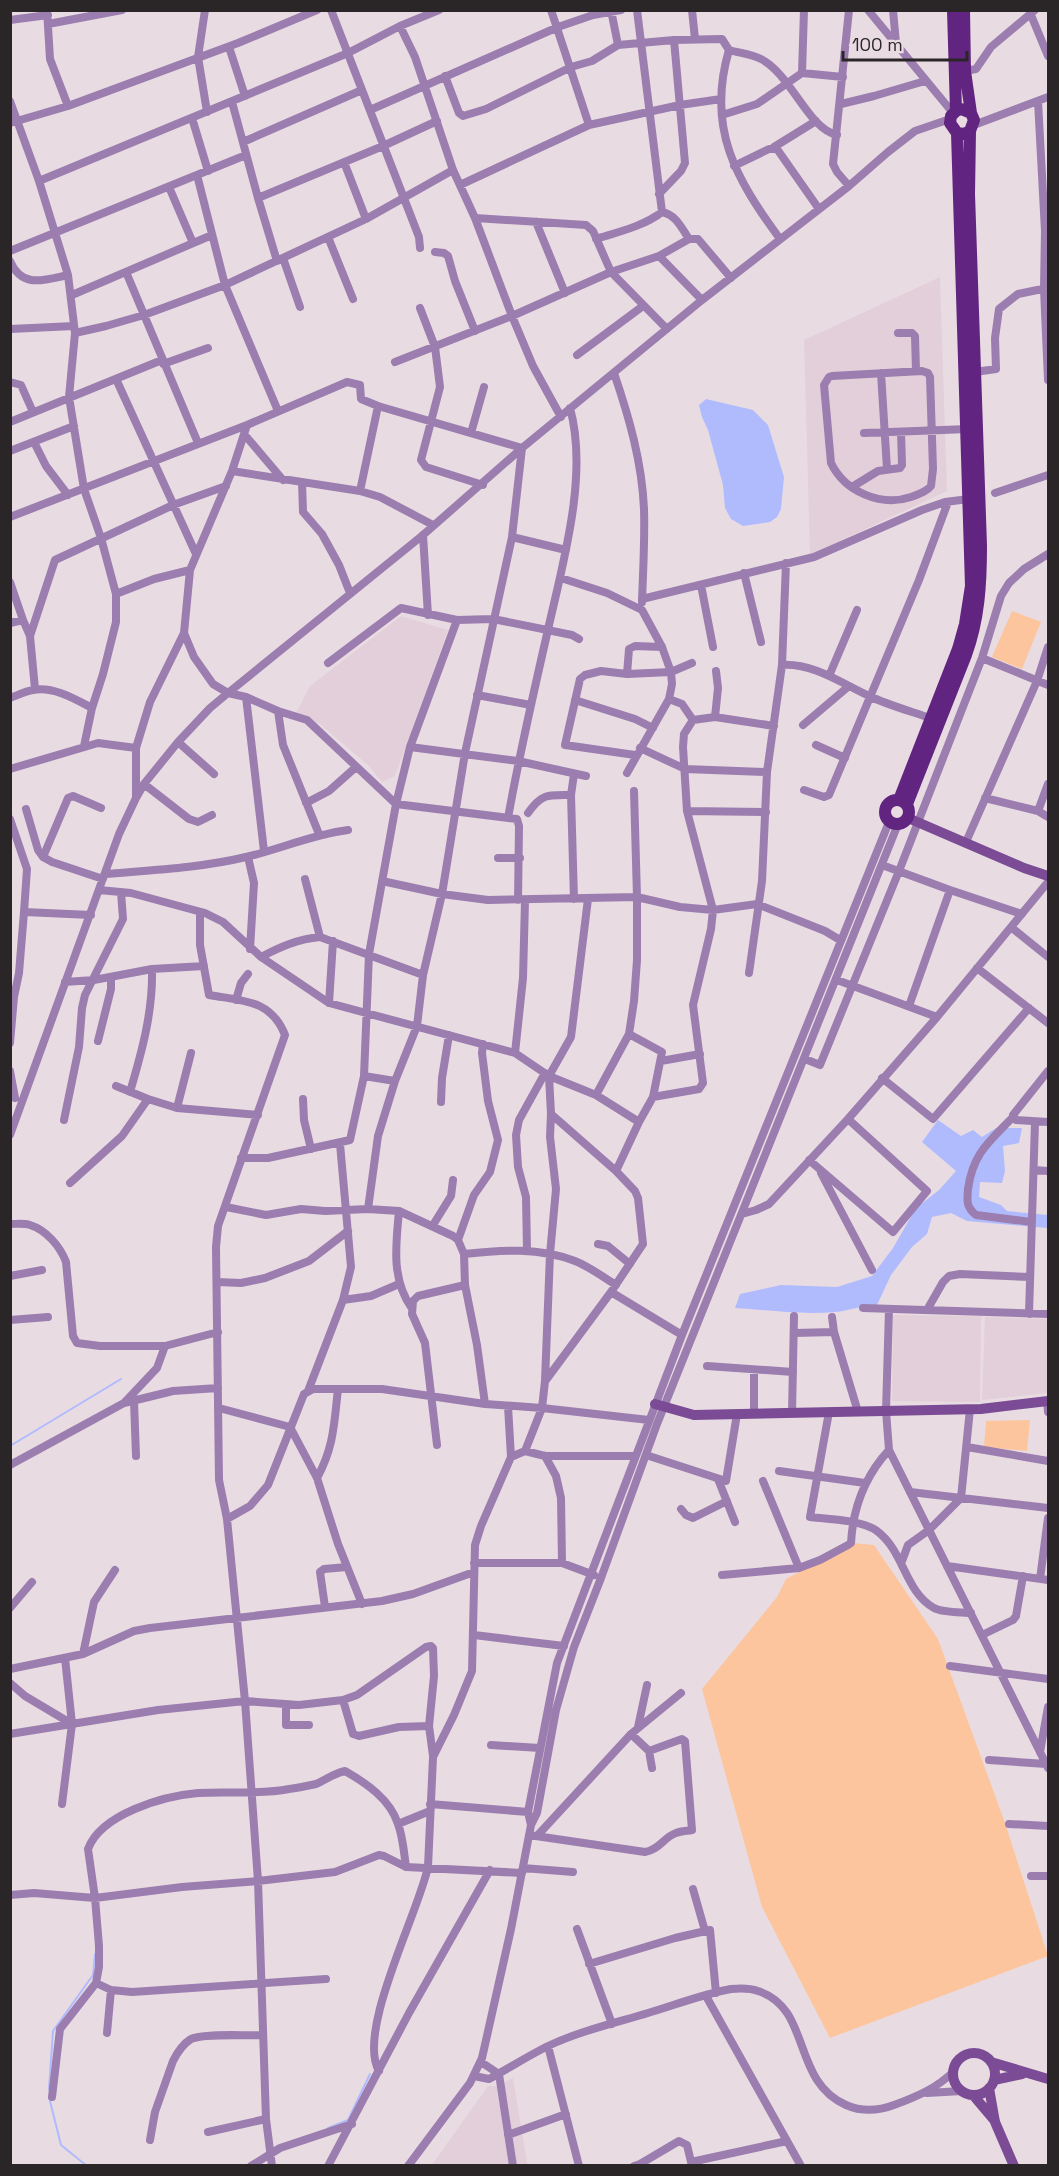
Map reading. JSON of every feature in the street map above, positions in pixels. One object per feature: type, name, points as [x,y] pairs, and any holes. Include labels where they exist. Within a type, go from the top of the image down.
[{"type":"main road","points":[[953,10],[951,127],[957,133],[964,134],[972,123]]},
{"type":"main road","points":[[903,802],[930,718],[958,649],[969,604],[971,562],[969,499],[975,372],[969,194],[972,123],[965,70],[964,10]]},
{"type":"main road","points":[[953,115],[967,110],[972,123]]},
{"type":"main road","points":[[903,802],[966,656],[978,609],[981,546],[971,429],[957,133]]},
{"type":"main road","points":[[891,801],[903,802],[909,811],[903,822],[885,815],[886,807],[891,801]]},
{"type":"street","points":[[205,10],[198,57],[207,112]]},
{"type":"street","points":[[14,122],[68,106],[229,47],[317,10]]},
{"type":"street","points":[[331,10],[404,196],[419,237],[420,248]]},
{"type":"street","points":[[39,181],[348,53],[400,26],[440,10]]},
{"type":"street","points":[[551,10],[589,125]]},
{"type":"street","points":[[636,10],[662,212]]},
{"type":"street","points":[[692,10],[695,39]]},
{"type":"street","points":[[802,73],[804,10]]},
{"type":"street","points":[[849,10],[833,164],[849,186]]},
{"type":"street","points":[[10,1135],[16,1098],[91,915],[118,834],[144,784],[178,742],[210,708],[423,535],[483,485],[522,448],[702,300],[849,186],[915,131],[953,115],[868,10]]},
{"type":"street","points":[[893,10],[896,43]]},
{"type":"street","points":[[48,24],[121,11]]},
{"type":"street","points":[[369,110],[558,27],[593,15],[615,11],[618,45]]},
{"type":"street","points":[[10,20],[47,13],[50,59],[68,106]]},
{"type":"street","points":[[965,70],[976,69],[991,47],[1033,13],[1048,56]]},
{"type":"street","points":[[400,26],[415,57],[453,170],[475,218],[533,366],[561,417]]},
{"type":"street","points":[[445,76],[459,113],[463,116],[486,109],[571,67],[592,61],[618,45],[719,38],[724,41],[729,50],[760,59],[788,83],[827,133],[837,135]]},
{"type":"street","points":[[658,194],[686,163],[674,40]]},
{"type":"street","points":[[229,47],[245,96]]},
{"type":"street","points":[[729,50],[723,71],[722,115],[725,140],[734,166],[760,212],[780,239]]},
{"type":"street","points":[[722,115],[757,104],[802,73],[843,77]]},
{"type":"street","points":[[841,104],[925,81]]},
{"type":"street","points":[[243,142],[362,90]]},
{"type":"street","points":[[972,123],[1048,97]]},
{"type":"street","points":[[460,185],[589,125],[680,105],[722,99]]},
{"type":"street","points":[[10,101],[14,122],[39,181],[68,275],[75,329],[69,397],[84,489],[101,538],[116,594],[116,622],[84,746]]},
{"type":"street","points":[[1038,101],[1045,172],[1048,380]]},
{"type":"street","points":[[232,102],[258,198],[300,307]]},
{"type":"street","points":[[192,118],[208,171]]},
{"type":"street","points":[[258,198],[383,146],[436,121]]},
{"type":"street","points":[[734,166],[774,147],[816,121]]},
{"type":"street","points":[[774,147],[780,152],[819,209]]},
{"type":"street","points":[[10,251],[246,155]]},
{"type":"street","points":[[344,162],[366,219]]},
{"type":"street","points":[[10,329],[75,329],[144,315],[225,285],[366,219],[453,170]]},
{"type":"street","points":[[197,175],[225,285],[278,411]]},
{"type":"street","points":[[169,187],[193,243]]},
{"type":"street","points":[[596,238],[655,218],[662,212]]},
{"type":"street","points":[[662,212],[671,214],[689,238]]},
{"type":"street","points":[[475,218],[586,225],[593,231],[611,273],[667,329]]},
{"type":"street","points":[[536,222],[565,293]]},
{"type":"street","points":[[72,296],[212,235]]},
{"type":"street","points":[[327,237],[352,299]]},
{"type":"street","points":[[395,362],[513,316],[611,273],[659,256],[689,238],[698,239],[731,278]]},
{"type":"street","points":[[435,252],[444,253],[447,256],[454,281],[475,331]]},
{"type":"street","points":[[659,256],[702,300]]},
{"type":"street","points":[[10,261],[22,279],[39,281],[68,275]]},
{"type":"street","points":[[126,272],[198,443]]},
{"type":"street","points":[[975,372],[996,369],[996,315],[999,309],[1018,294],[1046,288]]},
{"type":"street","points":[[577,355],[643,306]]},
{"type":"street","points":[[420,308],[435,347],[440,387],[421,460],[422,464],[483,485]]},
{"type":"street","points":[[898,333],[912,333],[915,336],[916,371]]},
{"type":"street","points":[[10,422],[116,379],[208,348]]},
{"type":"street","points":[[916,371],[928,373],[930,377],[933,481],[929,489],[901,500],[876,499],[864,495],[852,487],[831,463],[824,385],[832,376],[881,373],[916,371]]},
{"type":"street","points":[[614,373],[629,417],[644,509],[642,610],[662,647],[671,672],[672,684],[669,699],[627,772]]},
{"type":"street","points":[[881,373],[887,469]]},
{"type":"street","points":[[116,379],[196,554]]},
{"type":"street","points":[[10,382],[21,385],[33,412]]},
{"type":"street","points":[[10,518],[247,425],[347,382],[360,385],[361,399],[378,406],[522,448]]},
{"type":"street","points":[[471,433],[484,387]]},
{"type":"street","points":[[360,491],[378,406]]},
{"type":"street","points":[[508,818],[518,761],[561,578],[574,498],[578,445],[570,408]]},
{"type":"street","points":[[136,798],[136,748],[150,702],[184,633],[190,570],[232,471],[247,425]]},
{"type":"street","points":[[10,451],[74,426]]},
{"type":"street","points":[[864,434],[971,429]]},
{"type":"street","points":[[852,487],[873,474],[887,469],[900,468],[902,465],[901,432]]},
{"type":"street","points":[[244,435],[284,480]]},
{"type":"street","points":[[34,442],[46,466],[68,495]]},
{"type":"street","points":[[368,1209],[378,1136],[394,1081],[417,1026],[423,975],[442,894],[465,753],[512,537],[522,448]]},
{"type":"street","points":[[232,471],[360,491],[380,497],[433,525]]},
{"type":"street","points":[[994,493],[1048,475]]},
{"type":"street","points":[[302,482],[303,512],[322,534],[339,565],[350,593]]},
{"type":"street","points":[[30,636],[55,560],[173,505],[226,486]]},
{"type":"street","points":[[642,599],[814,557],[899,519],[948,502],[969,499]]},
{"type":"street","points":[[804,790],[824,797],[828,796],[919,580],[948,502]]},
{"type":"street","points":[[423,535],[428,615]]},
{"type":"street","points":[[512,537],[566,550]]},
{"type":"street","points":[[533,1835],[528,1812],[553,1678],[648,1420],[659,1405],[742,1214],[882,865],[982,658],[1004,589],[1024,569],[1047,557]]},
{"type":"street","points":[[749,973],[762,881],[767,772],[782,665],[786,563]]},
{"type":"street","points":[[116,594],[154,579],[190,570]]},
{"type":"street","points":[[744,573],[761,642]]},
{"type":"street","points":[[561,578],[607,593],[642,610]]},
{"type":"street","points":[[10,582],[30,636],[35,689]]},
{"type":"street","points":[[701,585],[713,647]]},
{"type":"street","points":[[328,663],[401,608],[457,620],[493,619],[572,635],[579,639]]},
{"type":"street","points":[[829,676],[857,610]]},
{"type":"street","points":[[10,623],[23,620]]},
{"type":"street","points":[[241,1158],[268,1158],[350,1140],[364,1076],[369,954],[396,804],[410,747],[457,620]]},
{"type":"street","points":[[184,633],[194,657],[213,684],[228,693],[246,697],[278,711],[307,720],[396,804],[519,821],[523,978],[515,1053]]},
{"type":"street","points":[[627,674],[629,649],[635,646],[662,647]]},
{"type":"street","points":[[966,842],[1037,681],[1048,648]]},
{"type":"street","points":[[982,658],[1048,685]]},
{"type":"street","points":[[635,755],[566,744],[582,676],[601,671],[627,674],[671,672],[692,663]]},
{"type":"street","points":[[782,665],[796,664],[829,676],[870,697],[930,718]]},
{"type":"street","points":[[715,717],[718,688],[716,670]]},
{"type":"street","points":[[803,725],[849,686]]},
{"type":"street","points":[[10,698],[35,689],[66,695],[92,708]]},
{"type":"street","points":[[477,695],[531,705]]},
{"type":"street","points":[[246,697],[264,851]]},
{"type":"street","points":[[669,699],[682,704],[693,720]]},
{"type":"street","points":[[575,700],[635,719],[653,728]]},
{"type":"street","points":[[278,711],[283,746],[319,834]]},
{"type":"street","points":[[653,1097],[701,1087],[704,1080],[693,1005],[711,929],[712,910],[687,811],[684,734],[693,720],[715,717],[774,726]]},
{"type":"street","points":[[178,742],[214,774]]},
{"type":"street","points":[[10,770],[98,743],[136,748]]},
{"type":"street","points":[[816,745],[845,758]]},
{"type":"street","points":[[410,747],[518,761],[586,776]]},
{"type":"street","points":[[640,748],[685,769],[767,772]]},
{"type":"street","points":[[306,803],[329,791],[356,767]]},
{"type":"street","points":[[574,774],[571,795],[574,899]]},
{"type":"street","points":[[144,784],[189,819],[198,822],[212,815]]},
{"type":"street","points":[[1038,811],[1048,784]]},
{"type":"street","points":[[596,1095],[629,1034],[637,960],[634,791]]},
{"type":"street","points":[[528,813],[537,800],[544,796],[571,795]]},
{"type":"street","points":[[43,857],[68,798],[73,796],[101,808]]},
{"type":"street","points":[[985,798],[1038,811],[1048,817]]},
{"type":"street","points":[[26,809],[38,850],[43,857],[52,862],[104,877],[248,857],[319,834],[348,830]]},
{"type":"street","points":[[687,811],[766,812]]},
{"type":"street","points":[[10,819],[27,869],[19,974],[14,997],[10,1043]]},
{"type":"street","points":[[903,822],[966,842],[1024,868],[1048,876]]},
{"type":"street","points":[[805,1059],[820,1065],[854,986],[899,871],[903,822]]},
{"type":"street","points":[[531,1825],[537,1813],[556,1710],[566,1672],[646,1455],[659,1405],[682,1335],[840,940],[903,822]]},
{"type":"street","points":[[248,857],[254,883],[250,950]]},
{"type":"street","points":[[498,858],[519,858]]},
{"type":"street","points":[[882,865],[1022,914]]},
{"type":"street","points":[[305,879],[320,937]]},
{"type":"street","points":[[382,881],[442,894],[488,900],[637,897],[680,907],[712,910],[757,904],[825,931],[840,940]]},
{"type":"street","points":[[742,1214],[768,1203],[848,1119],[937,1017],[1048,882]]},
{"type":"street","points":[[99,890],[121,892],[200,912],[223,922],[250,950],[329,1003],[366,1015],[417,1026],[515,1053],[547,1074],[596,1095],[639,1122]]},
{"type":"street","points":[[909,1006],[950,890]]},
{"type":"street","points":[[64,1120],[79,1047],[85,995],[123,919],[121,892]]},
{"type":"street","points":[[526,1251],[526,1197],[518,1167],[516,1135],[519,1120],[571,1037],[588,899]]},
{"type":"street","points":[[24,912],[91,915]]},
{"type":"street","points":[[200,912],[200,945],[209,995],[264,1007],[282,1026],[285,1035],[241,1158],[218,1226],[217,1236],[219,1480],[227,1519],[237,1617],[258,1881],[266,2119],[271,2162]]},
{"type":"street","points":[[1012,928],[1048,957]]},
{"type":"street","points":[[261,957],[304,938],[320,937],[423,975]]},
{"type":"street","points":[[10,941],[22,941]]},
{"type":"street","points":[[329,1003],[333,941]]},
{"type":"street","points":[[65,982],[94,980],[152,969],[204,966]]},
{"type":"street","points":[[977,968],[1048,1023]]},
{"type":"street","points":[[130,1092],[148,1027],[152,969]]},
{"type":"street","points":[[236,1000],[241,983],[248,974]]},
{"type":"street","points":[[98,1041],[111,989],[111,977]]},
{"type":"street","points":[[837,980],[937,1017]]},
{"type":"street","points":[[882,1078],[933,1119],[1029,1008]]},
{"type":"street","points":[[616,1171],[653,1097],[662,1052],[629,1034]]},
{"type":"street","points":[[441,1102],[442,1078],[449,1035]]},
{"type":"street","points":[[458,1240],[474,1195],[490,1172],[498,1140],[488,1101],[483,1044]]},
{"type":"street","points":[[177,1108],[191,1053]]},
{"type":"street","points":[[661,1061],[700,1054]]},
{"type":"street","points":[[10,1071],[16,1098]]},
{"type":"street","points":[[1031,1222],[976,1215],[969,1209],[966,1202],[970,1176],[977,1157],[1013,1118],[1014,1113],[1048,1071]]},
{"type":"street","points":[[525,1451],[542,1408],[545,1381],[550,1254],[556,1189],[550,1137],[551,1114],[547,1074]]},
{"type":"street","points":[[364,1076],[394,1081]]},
{"type":"street","points":[[116,1086],[148,1100],[177,1108],[258,1115]]},
{"type":"street","points":[[303,1099],[304,1120],[311,1149]]},
{"type":"street","points":[[70,1183],[122,1136],[148,1100]]},
{"type":"street","points":[[545,1381],[643,1244],[638,1196],[616,1171],[551,1114]]},
{"type":"street","points":[[1013,1118],[1048,1122]]},
{"type":"street","points":[[809,1160],[893,1232],[927,1191],[848,1119]]},
{"type":"street","points":[[1029,1314],[1035,1122]]},
{"type":"street","points":[[227,1519],[250,1506],[268,1485],[343,1300],[351,1268],[340,1144]]},
{"type":"street","points":[[819,1168],[872,1270]]},
{"type":"street","points":[[1034,1170],[1048,1171]]},
{"type":"street","points":[[433,1225],[451,1196],[453,1180]]},
{"type":"street","points":[[225,1207],[266,1215],[301,1209],[399,1210],[433,1225],[458,1240],[464,1254],[465,1285],[477,1345],[485,1404]]},
{"type":"street","points":[[399,1210],[396,1245],[397,1274],[402,1294],[411,1307]]},
{"type":"street","points":[[10,1224],[28,1224],[43,1231],[62,1253],[66,1262],[73,1336],[77,1343],[100,1346],[165,1346],[218,1332]]},
{"type":"street","points":[[217,1282],[241,1283],[265,1278],[309,1261],[348,1231]]},
{"type":"street","points":[[598,1244],[609,1246],[630,1264]]},
{"type":"street","points":[[464,1254],[505,1249],[550,1254],[577,1262],[682,1335]]},
{"type":"street","points":[[10,1276],[42,1270]]},
{"type":"street","points":[[927,1310],[950,1276],[960,1274],[1030,1277]]},
{"type":"street","points":[[343,1300],[371,1296],[399,1284]]},
{"type":"street","points":[[437,1445],[425,1343],[411,1307],[417,1296],[465,1285]]},
{"type":"street","points":[[862,1308],[1048,1314]]},
{"type":"street","points":[[889,1309],[886,1411],[889,1450],[1047,1766]]},
{"type":"street","points":[[792,1413],[794,1316]]},
{"type":"street","points":[[10,1320],[48,1317]]},
{"type":"street","points":[[832,1317],[834,1332],[858,1412]]},
{"type":"street","points":[[794,1333],[834,1332]]},
{"type":"street","points":[[124,1403],[157,1368],[165,1346]]},
{"type":"street","points":[[707,1366],[793,1372]]},
{"type":"street","points":[[754,1370],[754,1414]]},
{"type":"street","points":[[10,1465],[124,1403],[174,1391],[218,1388]]},
{"type":"street","points":[[317,1478],[328,1458],[332,1443],[338,1389]]},
{"type":"street","points":[[308,1391],[382,1389],[417,1393],[430,1398],[648,1420]]},
{"type":"street","points":[[134,1401],[136,1456]]},
{"type":"street","points":[[659,1405],[694,1415],[970,1409],[1048,1401],[1048,1413]]},
{"type":"street","points":[[433,1757],[472,1671],[475,1545],[511,1457],[508,1406]]},
{"type":"street","points":[[219,1408],[290,1427],[317,1478],[362,1604]]},
{"type":"street","points":[[902,1561],[908,1545],[929,1530],[961,1498],[970,1409]]},
{"type":"street","points":[[829,1412],[810,1516],[852,1522],[876,1530],[887,1540],[902,1561],[908,1579],[921,1597],[935,1609],[971,1613]]},
{"type":"street","points":[[646,1455],[727,1480],[737,1414]]},
{"type":"street","points":[[967,1447],[1048,1461]]},
{"type":"street","points":[[722,1575],[799,1568],[820,1560],[851,1543],[852,1522],[865,1483],[876,1464],[889,1450]]},
{"type":"street","points":[[511,1457],[525,1451],[545,1456],[635,1456]]},
{"type":"street","points":[[545,1456],[556,1476],[561,1498],[562,1563]]},
{"type":"street","points":[[779,1471],[865,1483]]},
{"type":"street","points":[[718,1479],[735,1522]]},
{"type":"street","points":[[763,1482],[799,1568]]},
{"type":"street","points":[[910,1492],[1048,1508]]},
{"type":"street","points":[[681,1509],[693,1518],[727,1501]]},
{"type":"street","points":[[947,1566],[1044,1579],[1048,1518]]},
{"type":"street","points":[[10,1669],[83,1654],[134,1631],[362,1604],[413,1594],[474,1568],[562,1563],[601,1578]]},
{"type":"street","points":[[325,1607],[320,1572],[324,1569],[347,1567]]},
{"type":"street","points":[[83,1654],[94,1602],[115,1570]]},
{"type":"street","points":[[982,1635],[1013,1620],[1016,1616],[1023,1576]]},
{"type":"street","points":[[10,1608],[32,1582]]},
{"type":"street","points":[[474,1635],[564,1646]]},
{"type":"street","points":[[10,1734],[158,1710],[244,1701],[286,1705],[343,1700],[357,1695],[426,1647],[431,1646],[434,1676],[429,1726],[433,1757],[428,1868],[376,2022],[373,2038],[375,2065],[379,2071]]},
{"type":"street","points":[[62,1804],[72,1724],[65,1658]]},
{"type":"street","points":[[950,1666],[1048,1679]]},
{"type":"street","points":[[10,1683],[25,1696],[72,1724]]},
{"type":"street","points":[[638,1728],[647,1685]]},
{"type":"street","points":[[408,2166],[474,2076],[481,2062],[493,2017],[522,1870],[533,1835],[631,1734],[681,1693]]},
{"type":"street","points":[[343,1700],[353,1734],[359,1736],[399,1727],[429,1726]]},
{"type":"street","points":[[286,1705],[286,1725],[309,1725]]},
{"type":"street","points":[[1040,1752],[1048,1707]]},
{"type":"street","points":[[631,1734],[650,1751],[652,1768]]},
{"type":"street","points":[[533,1835],[645,1852],[662,1845],[674,1834],[692,1830],[685,1741],[682,1739],[650,1751]]},
{"type":"street","points":[[491,1745],[540,1748]]},
{"type":"street","points":[[989,1760],[1047,1766]]},
{"type":"street","points":[[52,2097],[60,2029],[96,1983],[99,1946],[88,1849],[91,1841],[107,1824],[150,1804],[196,1793],[251,1794],[315,1784],[345,1771],[373,1788],[398,1824],[406,1867]]},
{"type":"street","points":[[398,1824],[430,1807],[528,1812]]},
{"type":"street","points":[[1009,1824],[1048,1826]]},
{"type":"street","points":[[10,1895],[34,1893],[95,1898],[182,1887],[258,1881],[335,1872],[379,1856],[384,1856],[406,1867],[573,1872]]},
{"type":"street","points":[[328,2166],[490,1870]]},
{"type":"street","points":[[1031,1876],[1048,1876]]},
{"type":"street","points":[[693,1889],[705,1931]]},
{"type":"street","points":[[577,1929],[612,2024]]},
{"type":"street","points":[[589,1964],[710,1930],[716,1993]]},
{"type":"street","points":[[96,1983],[111,1990],[132,1992],[326,1979]]},
{"type":"street","points":[[474,2076],[489,2079],[548,2046],[716,1993],[745,1989],[766,1994],[784,2008],[793,2023],[810,2070],[818,2084],[848,2106],[878,2110],[923,2093],[942,2082],[953,2072],[957,2062],[966,2055],[982,2055],[991,2062],[1048,2079]]},
{"type":"street","points":[[107,2033],[111,1990]]},
{"type":"street","points":[[706,1996],[801,2166]]},
{"type":"street","points":[[150,2140],[155,2112],[176,2054],[187,2042],[200,2036],[263,2035]]},
{"type":"street","points":[[548,2046],[579,2166]]},
{"type":"street","points":[[481,2062],[499,2074],[513,2166]]},
{"type":"street","points":[[991,2062],[994,2072],[992,2084],[995,2122]]},
{"type":"street","points":[[953,2072],[955,2082],[962,2091]]},
{"type":"street","points":[[973,2095],[983,2093],[992,2084],[1010,2075],[1028,2073]]},
{"type":"street","points":[[923,2093],[962,2091],[973,2095],[995,2122],[1014,2166]]},
{"type":"street","points":[[508,2135],[566,2114]]},
{"type":"street","points":[[208,2132],[266,2119]]},
{"type":"street","points":[[250,2166],[280,2148],[352,2124]]},
{"type":"street","points":[[638,2165],[679,2141],[687,2145],[691,2164],[788,2141]]},
{"type":"shaded area","points":[[940,277],[947,491],[810,555],[804,340]]},
{"type":"shaded area","points":[[1012,611],[1041,622],[1022,669],[992,657]]},
{"type":"shaded area","points":[[401,616],[448,630],[395,776],[382,782],[369,766],[320,724],[296,713],[310,686]]},
{"type":"shaded area","points":[[893,1315],[981,1316],[980,1402],[892,1401]]},
{"type":"shaded area","points":[[985,1317],[1048,1319],[1048,1393],[982,1400]]},
{"type":"shaded area","points":[[1030,1420],[1027,1451],[984,1447],[986,1421]]},
{"type":"shaded area","points":[[853,1543],[874,1545],[938,1639],[1005,1823],[1048,1956],[830,2038],[762,1907],[702,1689],[777,1597],[786,1579]]},
{"type":"shaded area","points":[[513,2078],[527,2163],[530,2165],[431,2166],[488,2086],[496,2086]]},
{"type":"water","points":[[706,399],[753,410],[768,425],[784,477],[781,509],[777,517],[770,522],[743,526],[731,519],[725,508],[723,485],[699,405]]},
{"type":"water","points":[[938,1120],[961,1136],[973,1130],[982,1137],[996,1128],[1022,1128],[1019,1143],[1003,1146],[1005,1171],[1002,1183],[980,1182],[979,1197],[1001,1205],[1007,1211],[1048,1215],[1048,1228],[967,1221],[951,1213],[932,1217],[927,1234],[912,1247],[891,1275],[877,1305],[823,1313],[735,1308],[740,1294],[781,1285],[837,1287],[872,1276],[893,1248],[916,1208],[939,1190],[956,1171],[922,1142]]},
{"type":"waterway","points":[[10,1446],[121,1379]]},
{"type":"waterway","points":[[49,2089],[53,2031],[93,1975],[95,1954]]},
{"type":"waterway","points":[[328,2128],[348,2120],[370,2074]]},
{"type":"waterway","points":[[49,2097],[61,2145],[87,2166]]}]
